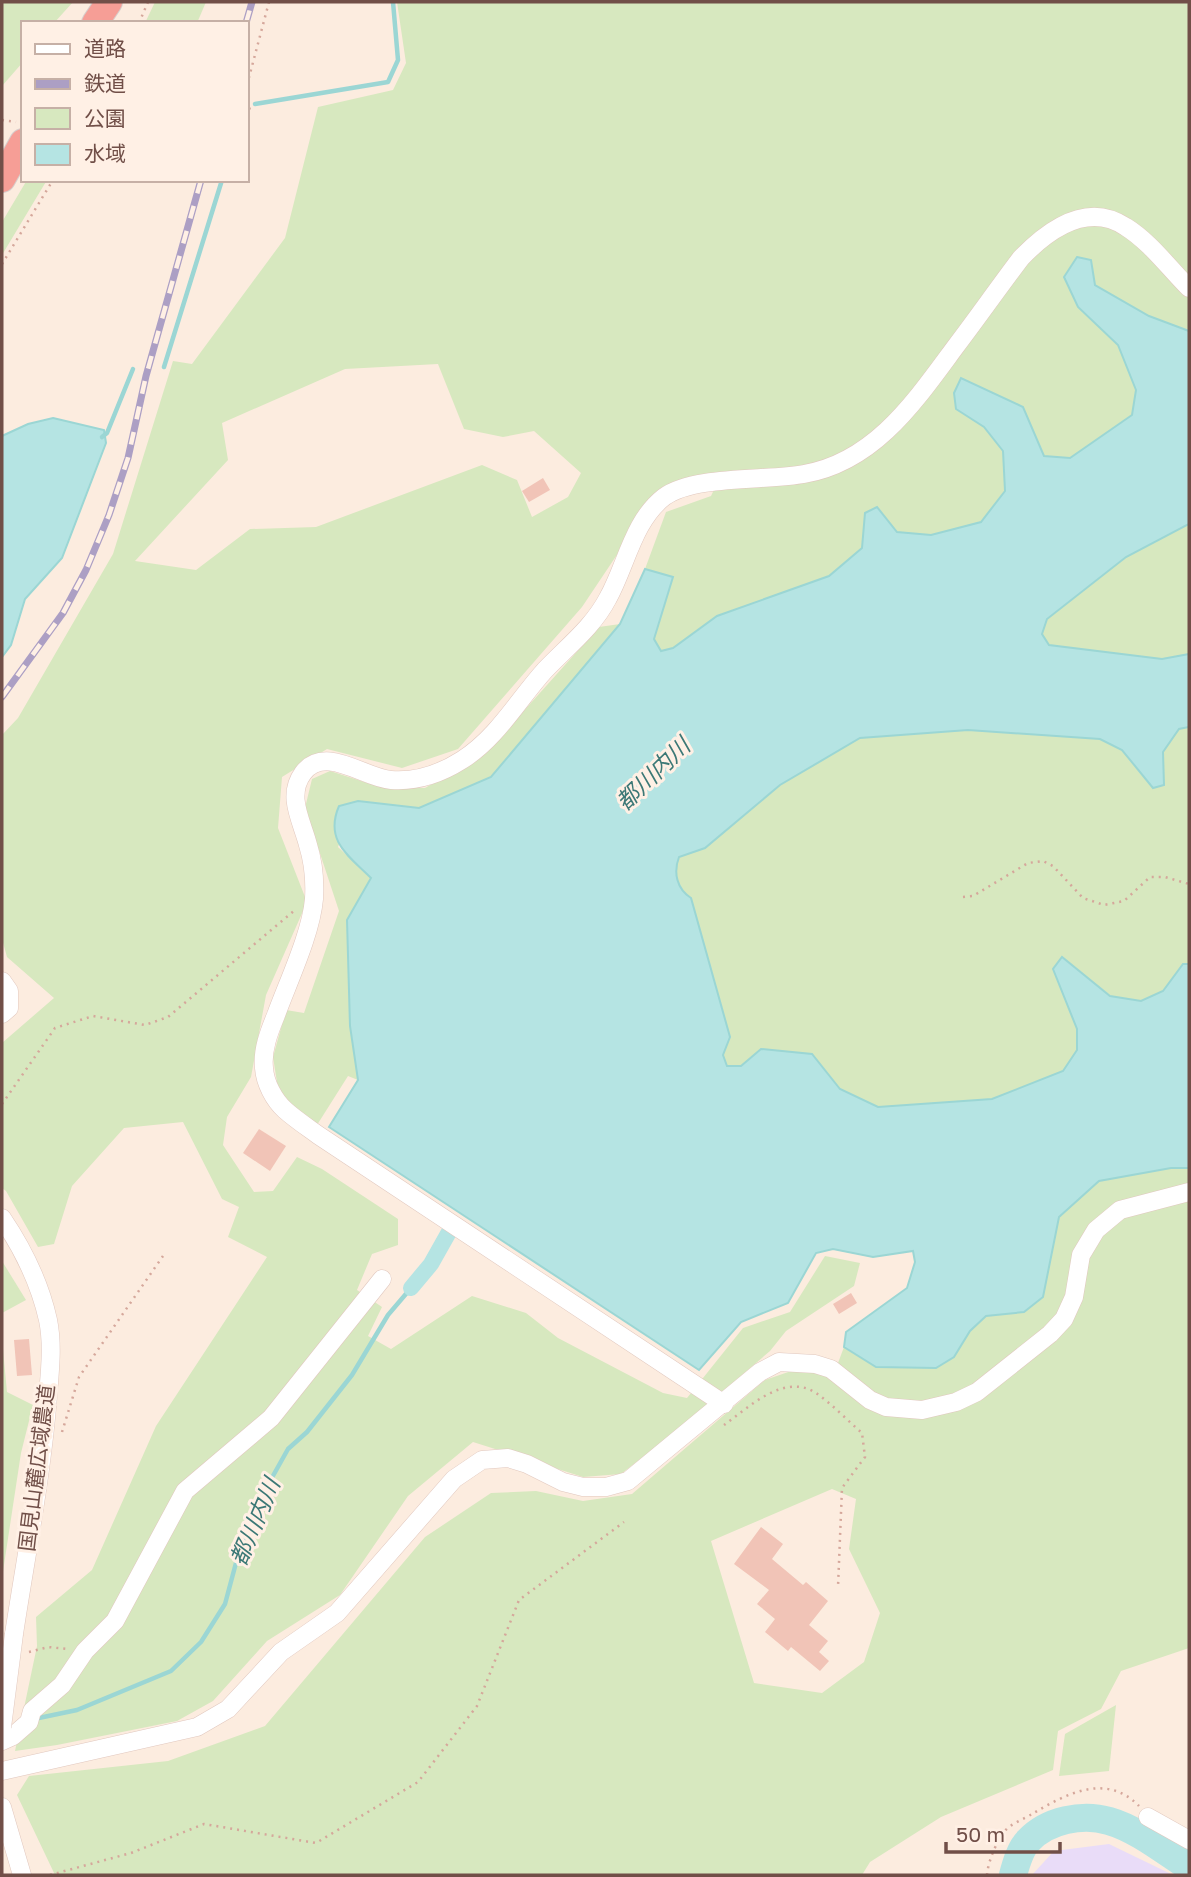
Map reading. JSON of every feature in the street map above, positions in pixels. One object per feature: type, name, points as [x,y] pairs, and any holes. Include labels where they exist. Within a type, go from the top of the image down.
[{"type":"highway","points":[[96,21],[109,2]]},
{"type":"highway","points":[[2,161],[21,134]]},
{"type":"highway","points":[[2,178],[21,145]]},
{"type":"street","points":[[724,1404],[284,1110],[271,1092],[264,1069],[265,1043],[309,922],[314,901],[309,846],[296,808],[296,786],[301,775],[311,765],[327,761],[389,780],[412,780],[431,776],[463,760],[489,738],[544,671],[592,623],[608,598],[636,535],[662,498],[679,489],[704,484],[804,474],[825,469],[849,460],[871,445],[892,427],[919,396],[1021,258],[1058,225],[1081,218],[1104,218],[1125,225],[1189,288]]},
{"type":"street","points":[[2,981],[9,991],[9,1008],[2,1014]]},
{"type":"street","points":[[2,1771],[197,1727],[228,1709],[281,1652],[337,1613],[454,1479],[482,1460],[508,1458],[563,1482],[583,1487],[606,1487],[628,1481],[760,1372],[779,1362],[816,1364],[831,1369],[870,1401],[886,1407],[922,1410],[956,1402],[977,1392],[1050,1334],[1064,1319],[1074,1297],[1081,1255],[1097,1230],[1120,1210],[1189,1192]]},
{"type":"street","name":"国見山麓広域農道","points":[[2,1218],[35,1280],[48,1322],[50,1367],[45,1431],[2,1727]]},
{"type":"street","points":[[2,1741],[13,1736],[62,1685],[85,1651],[115,1621],[186,1490],[271,1418],[382,1279]]},
{"type":"street","points":[[2,1807],[22,1875]]},
{"type":"street","points":[[1148,1816],[1189,1840]]},
{"type":"path","points":[[140,21],[148,2]]},
{"type":"path","points":[[248,81],[269,2]]},
{"type":"path","points":[[248,105],[251,113]]},
{"type":"path","points":[[2,120],[21,123]]},
{"type":"path","points":[[2,264],[52,182]]},
{"type":"path","points":[[963,897],[973,896],[1028,863],[1043,862],[1053,866],[1083,898],[1104,905],[1124,901],[1150,877],[1164,877],[1189,884]]},
{"type":"path","points":[[2,1104],[55,1028],[93,1016],[145,1025],[168,1017],[295,910],[314,901]]},
{"type":"path","points":[[45,1431],[62,1433],[79,1377],[163,1256]]},
{"type":"path","points":[[716,1430],[772,1391],[792,1387],[814,1391],[862,1433],[865,1457],[842,1488],[838,1587]]},
{"type":"path","points":[[50,1875],[131,1853],[204,1824],[316,1843],[418,1782],[477,1706],[519,1600],[624,1522]]},
{"type":"path","points":[[25,1653],[48,1647],[85,1651]]},
{"type":"path","points":[[986,1875],[1005,1830],[1065,1795],[1110,1787],[1131,1798],[1148,1816]]},
{"type":"shaded area","points":[[1109,1844],[1173,1875],[1032,1875],[1054,1851]]},
{"type":"green space","points":[[2,2],[73,2],[56,21],[21,21],[21,64],[2,86]]},
{"type":"green space","points":[[155,2],[206,2],[198,21],[146,21]]},
{"type":"green space","points":[[397,2],[1189,2],[1189,331],[1149,316],[1095,285],[1078,307],[1118,345],[1136,390],[1132,415],[1070,458],[1044,456],[1023,407],[956,409],[984,427],[1003,451],[1005,491],[981,522],[931,535],[897,532],[877,508],[865,513],[862,548],[829,576],[717,616],[673,648],[661,651],[654,639],[673,578],[645,569],[666,512],[711,496],[721,475],[661,489],[582,607],[458,749],[402,768],[327,749],[282,777],[278,828],[307,902],[266,995],[251,1077],[227,1117],[223,1145],[254,1192],[273,1191],[297,1157],[322,1169],[398,1219],[398,1245],[372,1254],[357,1290],[382,1307],[368,1336],[391,1349],[472,1296],[526,1313],[558,1338],[663,1393],[687,1398],[743,1328],[790,1312],[825,1256],[860,1263],[854,1286],[786,1331],[770,1351],[674,1433],[621,1474],[583,1477],[473,1442],[408,1496],[340,1595],[267,1641],[213,1701],[177,1721],[15,1751],[37,1646],[36,1617],[92,1570],[156,1426],[267,1257],[228,1237],[239,1207],[222,1199],[183,1122],[124,1128],[72,1186],[54,1244],[38,1247],[2,1188],[2,1043],[54,998],[7,957],[2,939],[2,735],[18,718],[113,554],[173,361],[192,364],[285,238],[318,107],[393,90],[406,63]],"holes":[[[438,364],[464,429],[503,437],[534,431],[581,473],[568,497],[532,517],[517,480],[482,465],[316,527],[250,529],[196,570],[135,561],[228,460],[222,423],[345,369]]]},
{"type":"green space","points":[[26,182],[46,182],[2,255],[2,222]]},
{"type":"green space","points":[[1189,524],[1189,654],[1162,659],[1049,645],[1042,634],[1047,619],[1126,557]]},
{"type":"green space","points":[[620,624],[491,778],[419,808],[358,801],[338,847],[371,878],[347,920],[350,1026],[358,1080],[348,1076],[317,1125],[279,1095],[273,1057],[286,1010],[304,1013],[339,911],[305,808],[312,779],[330,771],[380,787],[425,788],[487,752],[599,627]]},
{"type":"green space","points":[[1189,727],[1189,964],[1183,964],[1163,991],[1141,1001],[1111,996],[1062,958],[1053,969],[1077,1029],[1077,1050],[1063,1071],[992,1099],[878,1107],[840,1089],[812,1054],[761,1049],[741,1066],[727,1066],[723,1055],[730,1037],[691,898],[678,880],[678,857],[705,848],[780,785],[860,738],[968,730],[1100,739],[1122,750],[1153,788],[1164,785],[1163,752],[1179,729]]},
{"type":"green space","points":[[1171,1168],[1189,1168],[1189,1648],[1121,1671],[1101,1709],[1058,1731],[1053,1770],[941,1817],[870,1862],[862,1875],[55,1875],[17,1795],[29,1776],[168,1761],[265,1726],[425,1537],[491,1493],[536,1491],[583,1501],[632,1494],[765,1380],[800,1368],[835,1371],[844,1347],[876,1367],[936,1368],[954,1357],[970,1331],[986,1316],[1024,1312],[1043,1297],[1059,1217],[1099,1181]],"holes":[[[832,1489],[856,1499],[849,1549],[880,1613],[864,1662],[822,1693],[754,1683],[711,1541]]]},
{"type":"green space","points":[[2,1261],[26,1300],[2,1313]]},
{"type":"green space","points":[[2,1339],[7,1392],[33,1405],[21,1453],[2,1578]]},
{"type":"green space","points":[[1116,1705],[1109,1771],[1059,1776],[1065,1734]]},
{"type":"water","points":[[1077,257],[1091,260],[1095,285],[1149,316],[1189,331],[1189,524],[1126,557],[1047,619],[1042,634],[1049,645],[1162,659],[1189,654],[1189,727],[1179,729],[1163,752],[1164,785],[1153,788],[1122,750],[1100,739],[968,730],[860,738],[780,785],[705,848],[679,857],[676,875],[682,890],[691,898],[730,1037],[723,1055],[727,1066],[741,1066],[761,1049],[812,1054],[840,1089],[878,1107],[992,1099],[1063,1071],[1077,1050],[1077,1029],[1053,969],[1062,957],[1110,996],[1141,1001],[1163,991],[1183,964],[1189,964],[1189,1168],[1171,1168],[1099,1181],[1059,1217],[1043,1297],[1024,1312],[986,1316],[970,1331],[954,1357],[936,1368],[876,1367],[844,1347],[846,1332],[907,1288],[915,1262],[913,1251],[873,1257],[833,1249],[816,1253],[788,1303],[741,1322],[699,1370],[329,1127],[358,1080],[350,1026],[347,920],[371,878],[347,855],[337,838],[335,818],[339,806],[358,801],[419,808],[491,777],[620,624],[645,569],[673,577],[654,639],[661,651],[673,648],[717,616],[829,576],[862,548],[865,513],[877,507],[897,532],[931,535],[981,522],[1005,491],[1003,451],[984,427],[956,409],[954,393],[961,378],[1023,407],[1044,456],[1070,458],[1132,415],[1136,390],[1118,345],[1078,307],[1064,277]]},
{"type":"water","points":[[53,418],[104,430],[106,443],[62,558],[25,599],[11,645],[2,657],[2,436],[28,424]]},
{"type":"building","points":[[543,478],[550,490],[529,502],[522,491]]},
{"type":"building","points":[[259,1129],[286,1146],[270,1171],[243,1153]]},
{"type":"building","points":[[851,1293],[857,1303],[839,1314],[833,1304]]},
{"type":"building","points":[[29,1339],[32,1375],[17,1376],[14,1340]]},
{"type":"building","points":[[761,1527],[783,1544],[772,1559],[803,1585],[806,1582],[828,1601],[809,1625],[828,1641],[819,1652],[829,1661],[820,1671],[791,1647],[788,1651],[765,1632],[775,1619],[757,1604],[769,1590],[734,1564]]},
{"type":"waterway","points":[[255,104],[388,82],[398,60],[393,2]]},
{"type":"waterway","points":[[164,367],[221,182]]},
{"type":"waterway","points":[[102,437],[107,433],[133,369]]},
{"type":"waterway","name":"都川内川","points":[[411,1288],[431,1264],[449,1232]]},
{"type":"waterway","name":"都川内川","points":[[34,1719],[77,1710],[171,1671],[201,1642],[225,1604],[240,1548],[269,1483],[288,1449],[307,1432],[352,1375],[388,1315],[411,1288]]},
{"type":"waterway","points":[[1013,1875],[1028,1841],[1055,1823],[1077,1818],[1109,1821],[1130,1829],[1189,1867]]},
{"type":"railway","points":[[247,21],[252,2]]},
{"type":"railway","points":[[2,697],[63,613],[86,570],[109,515],[128,458],[146,376],[200,182]]}]
